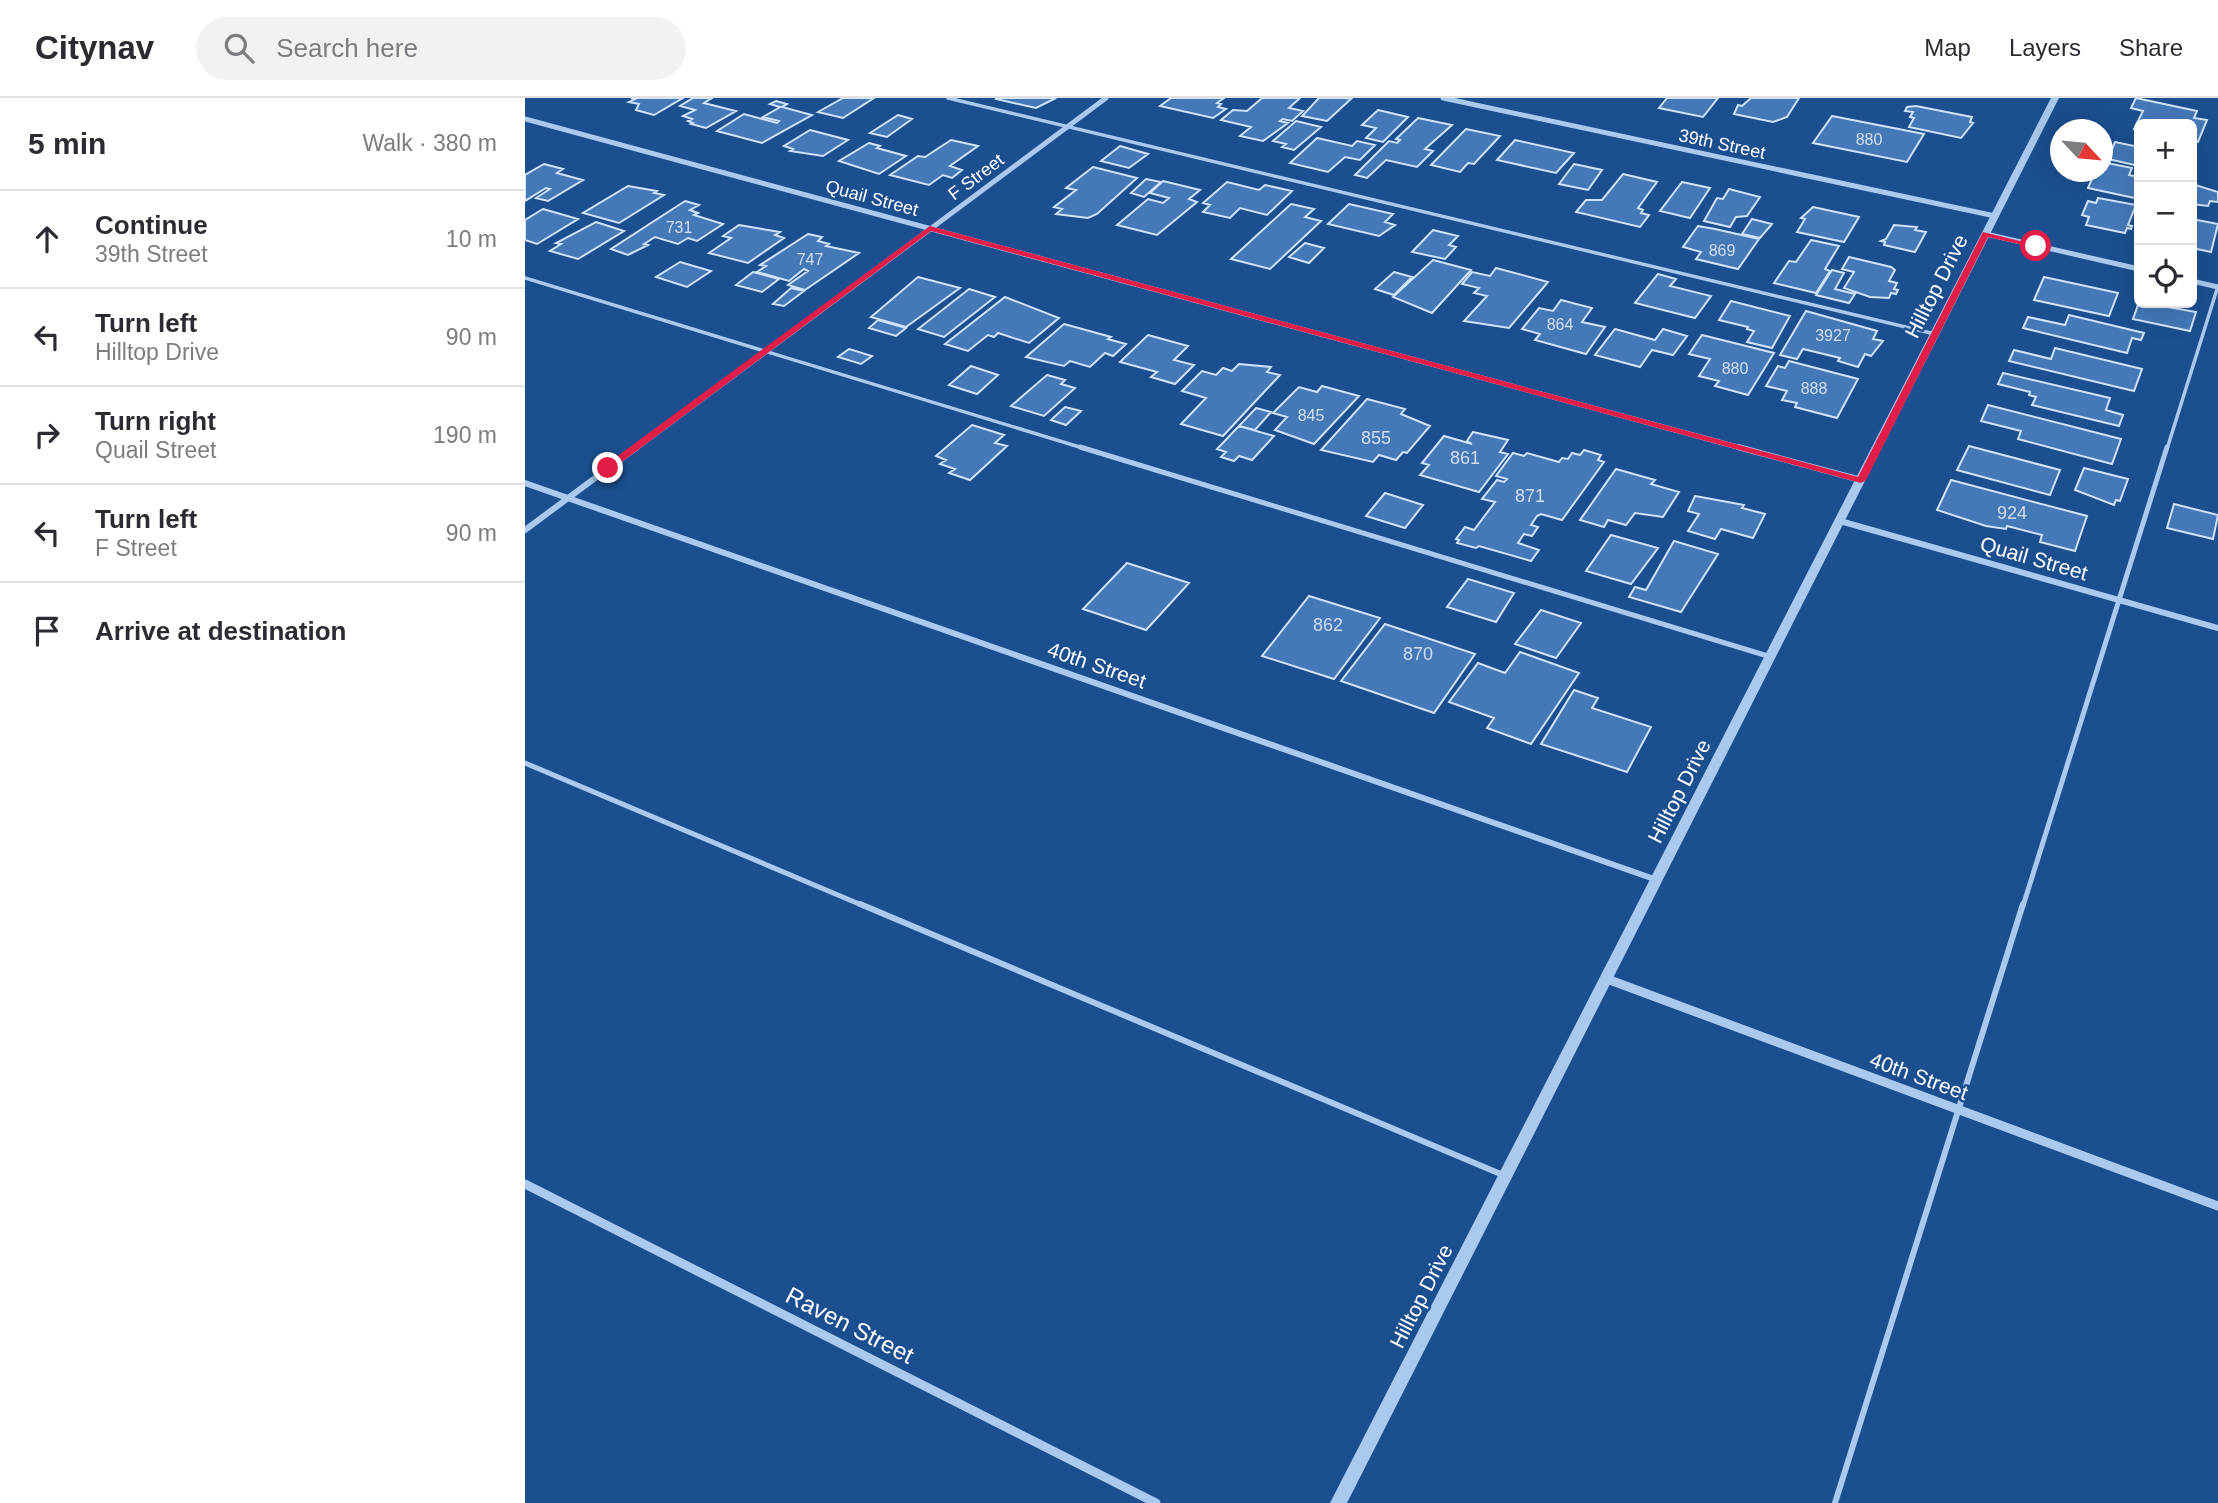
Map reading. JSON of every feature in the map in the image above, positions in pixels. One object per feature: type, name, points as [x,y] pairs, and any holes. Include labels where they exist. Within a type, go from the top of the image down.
[{"type":"street","name":"F Street","points":[[525,530],[1106,98]]},
{"type":"street","name":"39th Street","points":[[1443,98],[1995,216]]},
{"type":"street","name":"Hilltop Drive","points":[[1338,1503],[2055,98]]},
{"type":"street","name":"Quail Street","points":[[525,119],[1861,480]]},
{"type":"street","points":[[1986,234],[2134,268]]},
{"type":"street","points":[[2197,282],[2218,287]]},
{"type":"street","name":"40th Street","points":[[525,483],[1657,880]]},
{"type":"street","name":"Quail Street","points":[[1840,521],[2218,628]]},
{"type":"street","name":"40th Street","points":[[1607,979],[2218,1206]]},
{"type":"street","name":"Raven Street","points":[[525,1184],[1156,1503]]},
{"type":"lane","points":[[948,98],[1936,334]]},
{"type":"lane","points":[[525,278],[1770,657]]},
{"type":"lane","points":[[1835,1503],[2218,287]]},
{"type":"lane","points":[[525,763],[1506,1176]]},
{"type":"building","points":[[631,98],[683,98],[654,115],[636,110],[639,104],[629,102],[635,99]]},
{"type":"building","points":[[693,98],[712,98],[704,103],[736,111],[706,128],[691,124],[693,123],[688,121],[692,119],[683,116],[695,110],[680,106]]},
{"type":"building","points":[[843,98],[874,98],[843,118],[818,112]]},
{"type":"building","points":[[997,98],[1056,98],[1036,108],[996,99]]},
{"type":"building","points":[[1171,98],[1224,98],[1217,103],[1221,104],[1218,107],[1226,109],[1213,118],[1160,106]]},
{"type":"building","points":[[1262,98],[1300,98],[1289,108],[1303,111],[1292,121],[1280,121],[1288,123],[1263,141],[1240,136],[1251,127],[1221,120],[1233,110],[1247,111]]},
{"type":"building","points":[[1319,98],[1351,99],[1327,121],[1302,116]]},
{"type":"building","points":[[1667,98],[1718,98],[1703,117],[1659,108]]},
{"type":"building","points":[[1751,98],[1799,98],[1787,117],[1773,122],[1734,114],[1738,105],[1742,106]]},
{"type":"building","points":[[2136,98],[2197,111],[2194,118],[2207,120],[2198,142],[2197,119],[2139,119],[2143,111],[2131,108]]},
{"type":"building","points":[[776,101],[787,104],[782,107],[812,115],[762,143],[717,131],[744,114],[777,123],[779,121],[763,117],[780,107],[770,104]]},
{"type":"building","points":[[1916,106],[1972,117],[1970,122],[1973,123],[1961,138],[1909,127],[1914,118],[1910,117],[1913,112],[1905,111],[1907,107]]},
{"type":"building","points":[[1378,110],[1408,117],[1383,142],[1366,138],[1376,128],[1362,125]]},
{"type":"building","points":[[898,115],[912,119],[887,137],[870,133]]},
{"type":"building","points":[[1832,116],[1924,134],[1907,162],[1813,143]]},
{"type":"building","points":[[1418,118],[1452,125],[1425,149],[1433,151],[1417,167],[1386,160],[1367,178],[1355,175],[1389,141],[1397,143],[1400,140],[1396,139]]},
{"type":"building","points":[[1296,121],[1321,127],[1294,150],[1282,147],[1286,144],[1273,141]]},
{"type":"building","points":[[1466,129],[1500,136],[1474,164],[1468,163],[1460,172],[1431,165]]},
{"type":"building","points":[[810,130],[848,140],[823,156],[790,151],[793,149],[784,146]]},
{"type":"building","points":[[1317,138],[1352,146],[1357,141],[1375,145],[1360,160],[1345,157],[1328,172],[1290,163]]},
{"type":"building","points":[[951,140],[978,146],[950,166],[962,170],[952,178],[943,175],[929,185],[890,175],[918,156],[925,157]]},
{"type":"building","points":[[1515,140],[1574,153],[1556,173],[1497,160]]},
{"type":"building","points":[[2115,142],[2134,146],[2134,165],[2113,160]]},
{"type":"building","points":[[869,143],[906,156],[879,174],[839,161]]},
{"type":"building","points":[[1120,146],[1148,154],[1129,168],[1101,161]]},
{"type":"building","points":[[544,164],[563,169],[557,173],[583,180],[548,201],[536,198],[550,189],[546,188],[525,201],[525,175]]},
{"type":"building","points":[[1574,164],[1602,170],[1588,190],[1559,184]]},
{"type":"building","points":[[2113,164],[2132,168],[2129,175],[2134,176],[2134,198],[2088,188],[2091,182],[2113,182]]},
{"type":"building","points":[[1093,167],[1137,178],[1097,214],[1088,218],[1056,214],[1062,209],[1054,207],[1076,190],[1066,188]]},
{"type":"building","points":[[1623,174],[1657,182],[1638,208],[1643,210],[1641,213],[1649,215],[1640,227],[1576,212],[1586,200],[1602,200]]},
{"type":"building","points":[[1146,179],[1161,182],[1144,197],[1131,193]]},
{"type":"building","points":[[1163,181],[1200,190],[1189,199],[1197,202],[1157,235],[1117,225],[1148,199],[1163,203],[1169,198],[1150,193]]},
{"type":"building","points":[[1227,182],[1259,190],[1265,185],[1292,191],[1267,215],[1240,208],[1230,218],[1203,212],[1210,205],[1203,203]]},
{"type":"building","points":[[1682,182],[1710,188],[1690,218],[1660,211]]},
{"type":"building","points":[[628,186],[657,191],[654,193],[664,195],[619,223],[583,213]]},
{"type":"building","points":[[2197,186],[2218,192],[2218,202],[2210,201],[2208,206],[2197,205]]},
{"type":"building","points":[[1729,189],[1760,197],[1747,216],[1736,217],[1730,227],[1704,221],[1717,198],[1723,199]]},
{"type":"building","points":[[2098,198],[2134,205],[2128,225],[2132,226],[2131,229],[2127,228],[2125,233],[2086,225],[2089,217],[2082,215],[2088,201],[2096,203]]},
{"type":"building","points":[[685,201],[699,205],[690,210],[698,213],[694,215],[723,224],[697,241],[688,238],[678,244],[655,237],[644,244],[648,245],[628,255],[611,249]]},
{"type":"building","points":[[1291,204],[1314,209],[1305,217],[1321,221],[1270,269],[1231,259]]},
{"type":"building","points":[[1349,204],[1393,214],[1385,222],[1395,225],[1379,236],[1328,224]]},
{"type":"building","points":[[1813,207],[1859,217],[1844,242],[1797,232],[1805,219],[1801,218]]},
{"type":"building","points":[[543,209],[578,219],[537,244],[525,240],[525,220]]},
{"type":"building","points":[[1752,219],[1772,224],[1760,238],[1742,234]]},
{"type":"building","points":[[2197,220],[2218,224],[2211,252],[2197,249]]},
{"type":"building","points":[[596,222],[624,231],[578,259],[550,251],[561,244],[556,243]]},
{"type":"building","points":[[739,225],[780,232],[775,235],[784,238],[748,263],[709,253],[731,238],[723,236]]},
{"type":"building","points":[[1894,225],[1917,227],[1915,230],[1926,232],[1915,252],[1884,245],[1885,242],[1881,241],[1886,239]]},
{"type":"building","points":[[1698,226],[1759,239],[1738,269],[1696,259],[1701,252],[1683,247]]},
{"type":"building","points":[[1433,230],[1458,236],[1449,245],[1456,247],[1445,259],[1412,252]]},
{"type":"building","points":[[808,234],[822,237],[818,241],[829,244],[826,246],[859,253],[805,290],[788,285],[808,271],[804,269],[789,281],[757,272],[766,266],[760,265]]},
{"type":"building","points":[[1811,240],[1839,246],[1825,269],[1830,271],[1816,293],[1774,283],[1789,261],[1796,262]]},
{"type":"building","points":[[1305,243],[1324,248],[1309,263],[1289,257]]},
{"type":"building","points":[[1849,257],[1895,270],[1889,281],[1897,283],[1894,289],[1898,290],[1896,294],[1891,293],[1889,298],[1870,297],[1844,288],[1854,272],[1842,269]]},
{"type":"building","points":[[1433,260],[1471,270],[1432,313],[1393,297]]},
{"type":"building","points":[[680,262],[711,271],[687,287],[656,277]]},
{"type":"building","points":[[1496,268],[1548,282],[1509,328],[1464,321],[1487,296],[1474,293],[1479,288],[1462,284],[1472,272],[1490,276]]},
{"type":"building","points":[[1832,270],[1844,273],[1835,289],[1855,294],[1849,303],[1816,295]]},
{"type":"building","points":[[753,272],[779,279],[762,292],[736,285]]},
{"type":"building","points":[[1394,272],[1412,277],[1394,295],[1375,289]]},
{"type":"building","points":[[1658,274],[1676,279],[1670,286],[1711,296],[1695,318],[1635,303]]},
{"type":"building","points":[[918,277],[960,288],[906,327],[871,317]]},
{"type":"building","points":[[2044,277],[2118,293],[2109,316],[2034,300]]},
{"type":"building","points":[[791,288],[804,291],[784,306],[773,304]]},
{"type":"building","points":[[969,289],[995,297],[944,337],[918,329]]},
{"type":"building","points":[[1005,297],[1059,318],[1029,343],[998,333],[994,337],[988,335],[968,351],[945,344]]},
{"type":"building","points":[[1561,300],[1592,308],[1582,322],[1605,327],[1586,354],[1535,340],[1540,334],[1522,329],[1539,308],[1553,311]]},
{"type":"building","points":[[1731,301],[1790,316],[1772,348],[1747,342],[1754,331],[1747,329],[1748,327],[1719,320]]},
{"type":"building","points":[[2137,308],[2173,308],[2196,312],[2190,331],[2133,319]]},
{"type":"building","points":[[1806,311],[1877,331],[1873,339],[1883,341],[1871,356],[1865,354],[1858,367],[1838,361],[1840,358],[1803,349],[1797,359],[1780,355]]},
{"type":"building","points":[[2069,315],[2144,333],[2141,340],[2132,338],[2127,353],[2023,328],[2028,317],[2065,325]]},
{"type":"building","points":[[878,320],[906,328],[896,336],[869,328]]},
{"type":"building","points":[[1064,324],[1126,344],[1113,356],[1105,353],[1090,367],[1070,361],[1064,366],[1026,357]]},
{"type":"building","points":[[1615,329],[1655,340],[1663,329],[1687,336],[1673,355],[1652,350],[1640,367],[1595,355]]},
{"type":"building","points":[[1148,335],[1188,346],[1174,360],[1194,365],[1175,384],[1151,377],[1157,372],[1120,362]]},
{"type":"building","points":[[1702,335],[1774,353],[1748,395],[1715,386],[1719,381],[1699,376],[1710,359],[1689,354]]},
{"type":"building","points":[[2055,348],[2142,369],[2134,391],[2009,361],[2014,350],[2051,359]]},
{"type":"building","points":[[849,349],[872,356],[861,364],[838,357]]},
{"type":"building","points":[[1789,361],[1858,379],[1837,418],[1795,407],[1797,403],[1782,400],[1787,391],[1766,386],[1778,366],[1785,368]]},
{"type":"building","points":[[1239,364],[1271,367],[1267,372],[1280,375],[1223,436],[1181,424],[1206,398],[1182,391],[1202,371],[1216,375],[1223,368],[1232,371]]},
{"type":"building","points":[[971,366],[998,375],[977,394],[949,385]]},
{"type":"building","points":[[2003,373],[2110,398],[2106,410],[2123,415],[2119,426],[2032,405],[2036,397],[2029,395],[2030,392],[1998,384]]},
{"type":"building","points":[[1047,375],[1065,380],[1061,384],[1075,388],[1044,416],[1011,406]]},
{"type":"building","points":[[1322,386],[1359,396],[1314,444],[1275,430],[1287,417],[1273,413],[1299,387],[1317,392]]},
{"type":"building","points":[[1367,399],[1405,409],[1401,414],[1430,426],[1407,453],[1403,452],[1396,460],[1379,455],[1373,462],[1321,450]]},
{"type":"building","points":[[1988,405],[2121,439],[2112,464],[2018,439],[2021,431],[1981,421]]},
{"type":"building","points":[[1065,407],[1081,411],[1066,425],[1051,420]]},
{"type":"building","points":[[1256,408],[1271,412],[1255,430],[1239,426]]},
{"type":"building","points":[[972,425],[1004,435],[995,443],[1007,446],[970,480],[949,473],[955,469],[940,464],[946,460],[936,456]]},
{"type":"building","points":[[1239,426],[1274,436],[1252,460],[1239,456],[1234,461],[1221,457],[1226,452],[1217,449]]},
{"type":"building","points":[[1473,432],[1508,440],[1500,452],[1508,454],[1479,492],[1420,475],[1429,465],[1422,463],[1444,436],[1472,444],[1467,441]]},
{"type":"building","points":[[1969,446],[2060,470],[2050,495],[1957,470]]},
{"type":"building","points":[[1584,450],[1601,455],[1598,460],[1604,462],[1562,520],[1541,514],[1537,516],[1531,525],[1538,527],[1532,536],[1524,534],[1518,543],[1539,550],[1531,561],[1479,546],[1476,548],[1457,543],[1459,540],[1456,539],[1465,527],[1474,530],[1495,502],[1482,499],[1497,480],[1504,482],[1507,479],[1496,476],[1513,453],[1524,456],[1527,453],[1559,462],[1562,458],[1568,459],[1572,453],[1580,455]]},
{"type":"building","points":[[2084,468],[2128,479],[2120,501],[2116,500],[2114,505],[2075,490]]},
{"type":"building","points":[[1616,469],[1655,480],[1651,484],[1679,492],[1663,517],[1635,513],[1626,525],[1608,520],[1604,527],[1580,520]]},
{"type":"building","points":[[1951,480],[2087,516],[2075,551],[2040,542],[2042,535],[2007,526],[2006,529],[1986,526],[1937,510]]},
{"type":"building","points":[[1385,493],[1423,505],[1405,528],[1366,516]]},
{"type":"building","points":[[1695,496],[1744,505],[1742,508],[1765,514],[1753,538],[1721,529],[1715,539],[1688,531],[1699,514],[1688,511]]},
{"type":"building","points":[[2174,504],[2218,515],[2213,539],[2167,528]]},
{"type":"building","points":[[1611,535],[1658,548],[1631,584],[1586,571]]},
{"type":"building","points":[[1674,541],[1718,554],[1681,612],[1629,597],[1635,587],[1646,590]]},
{"type":"building","points":[[1127,563],[1189,583],[1146,630],[1083,609]]},
{"type":"building","points":[[1468,579],[1514,593],[1496,622],[1447,607]]},
{"type":"building","points":[[1309,596],[1380,618],[1334,679],[1262,656]]},
{"type":"building","points":[[1541,610],[1581,623],[1556,658],[1515,644]]},
{"type":"building","points":[[1385,624],[1475,654],[1434,713],[1341,681]]},
{"type":"building","points":[[1520,652],[1579,673],[1531,744],[1487,728],[1494,718],[1449,702],[1478,663],[1505,673]]},
{"type":"building","points":[[1574,690],[1598,698],[1592,708],[1651,727],[1627,772],[1541,744]]},
{"type":"route","points":[[608,468],[930,229],[1861,480],[1986,234],[2036,246]]}]
